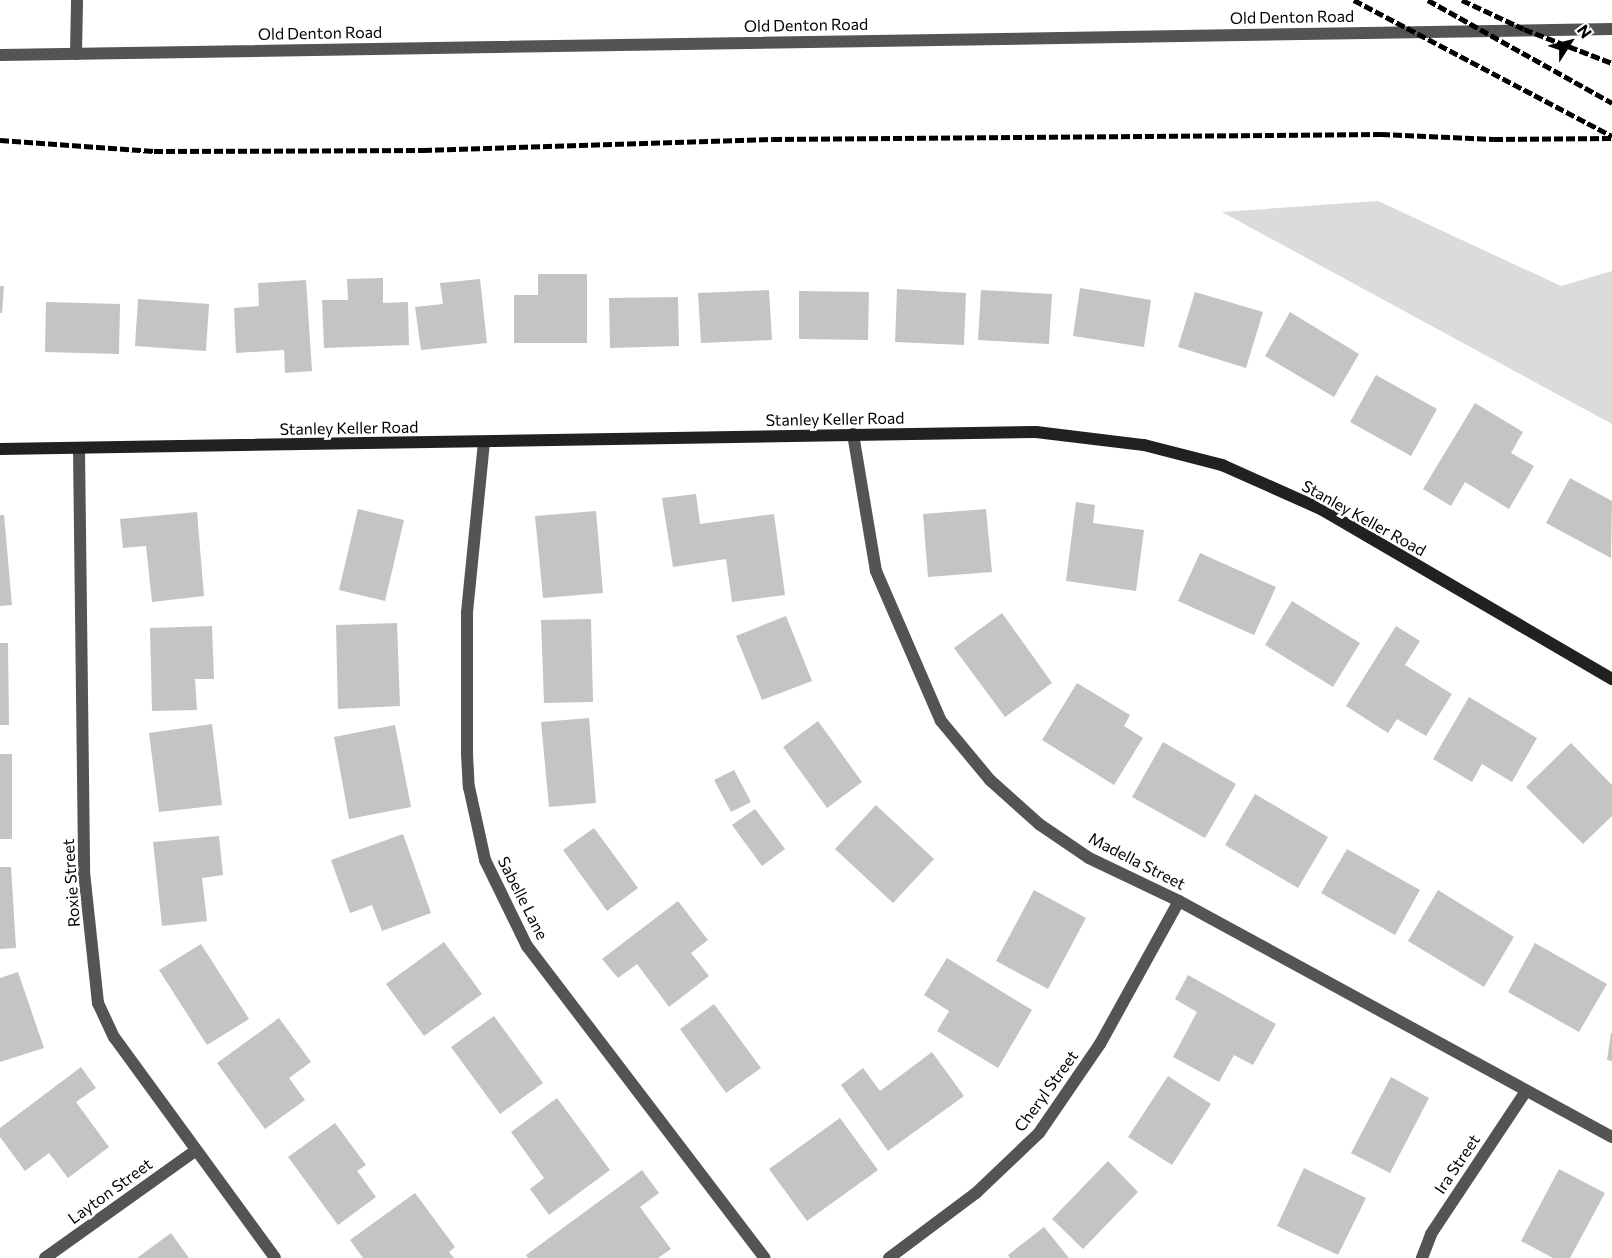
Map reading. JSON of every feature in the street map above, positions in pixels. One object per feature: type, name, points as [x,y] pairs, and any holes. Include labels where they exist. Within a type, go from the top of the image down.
[{"type":"street","points":[[76,54],[77,0]]},
{"type":"street","name":"Old Denton Road","points":[[0,55],[1612,29]]},
{"type":"street","name":"Stanley Keller Road","points":[[0,449],[1036,432],[1144,445],[1222,465],[1321,509],[1612,679]]},
{"type":"street","name":"Madella Street","points":[[853,434],[876,571],[941,721],[990,780],[1039,824],[1089,858],[1179,901],[1612,1137]]},
{"type":"street","name":"Sabelle Lane","points":[[484,442],[467,613],[467,754],[469,787],[485,860],[527,946],[765,1258]]},
{"type":"street","name":"Roxie Street","points":[[79,449],[84,872],[98,1003],[114,1037],[275,1258]]},
{"type":"street","name":"Cheryl Street","points":[[889,1258],[976,1193],[1040,1133],[1100,1044],[1179,901]]},
{"type":"street","name":"Ira Street","points":[[1422,1258],[1431,1234],[1526,1091]]},
{"type":"street","name":"Layton Street","points":[[45,1258],[195,1151]]},
{"type":"shaded area","points":[[1378,201],[1561,286],[1612,271],[1612,424],[1222,212]]},
{"type":"building","points":[[538,274],[587,274],[587,343],[514,343],[514,295],[538,295]]},
{"type":"building","points":[[383,278],[383,303],[408,302],[409,345],[324,348],[322,300],[348,300],[347,279]]},
{"type":"building","points":[[480,279],[487,343],[421,350],[415,307],[443,304],[440,283]]},
{"type":"building","points":[[306,280],[312,371],[285,373],[284,350],[236,353],[234,308],[259,306],[258,283]]},
{"type":"building","points":[[0,286],[4,286],[2,313],[0,313]]},
{"type":"building","points":[[1080,288],[1151,300],[1144,347],[1073,336]]},
{"type":"building","points":[[897,289],[966,293],[964,345],[895,342]]},
{"type":"building","points":[[769,290],[772,340],[701,343],[698,293]]},
{"type":"building","points":[[981,290],[1052,294],[1049,344],[978,340]]},
{"type":"building","points":[[799,291],[869,292],[868,340],[799,339]]},
{"type":"building","points":[[1195,292],[1263,312],[1246,368],[1178,347]]},
{"type":"building","points":[[678,297],[679,346],[610,348],[609,298]]},
{"type":"building","points":[[138,299],[209,304],[206,351],[135,346]]},
{"type":"building","points":[[46,302],[120,304],[119,354],[45,352]]},
{"type":"building","points":[[1290,312],[1359,354],[1334,397],[1265,356]]},
{"type":"building","points":[[1376,375],[1437,409],[1411,456],[1350,422]]},
{"type":"building","points":[[1475,403],[1523,432],[1511,453],[1534,466],[1509,509],[1465,482],[1451,506],[1423,489]]},
{"type":"building","points":[[1570,478],[1612,501],[1611,558],[1546,523]]},
{"type":"building","points":[[696,494],[700,524],[774,514],[785,595],[732,602],[726,559],[673,567],[662,498]]},
{"type":"building","points":[[1076,502],[1095,505],[1093,523],[1144,530],[1136,591],[1066,581]]},
{"type":"building","points":[[358,509],[404,520],[385,601],[339,590]]},
{"type":"building","points":[[986,509],[992,572],[928,577],[923,514]]},
{"type":"building","points":[[596,511],[603,593],[543,598],[535,516]]},
{"type":"building","points":[[197,512],[204,596],[152,602],[146,546],[123,548],[120,519]]},
{"type":"building","points":[[0,515],[4,515],[12,605],[0,606]]},
{"type":"building","points":[[1200,553],[1276,587],[1254,635],[1178,601]]},
{"type":"building","points":[[1292,601],[1360,643],[1333,687],[1265,645]]},
{"type":"building","points":[[1002,613],[1052,683],[1005,717],[954,648]]},
{"type":"building","points":[[786,616],[812,681],[762,700],[736,636]]},
{"type":"building","points":[[591,619],[593,702],[544,703],[541,620]]},
{"type":"building","points":[[397,623],[400,706],[338,709],[336,625]]},
{"type":"building","points":[[212,626],[214,679],[195,679],[197,710],[152,711],[150,628]]},
{"type":"building","points":[[1396,626],[1420,641],[1405,665],[1452,694],[1426,736],[1397,719],[1388,733],[1346,706]]},
{"type":"building","points":[[0,643],[8,643],[9,725],[0,725]]},
{"type":"building","points":[[1077,683],[1130,715],[1124,726],[1143,738],[1114,785],[1042,740]]},
{"type":"building","points":[[1469,697],[1537,738],[1512,782],[1482,764],[1472,782],[1433,759]]},
{"type":"building","points":[[589,718],[596,803],[549,807],[541,722]]},
{"type":"building","points":[[818,721],[862,782],[827,808],[783,747]]},
{"type":"building","points":[[212,724],[222,805],[159,812],[149,733]]},
{"type":"building","points":[[395,725],[411,807],[349,819],[334,737]]},
{"type":"building","points":[[1163,742],[1236,784],[1205,838],[1132,797]]},
{"type":"building","points":[[1571,743],[1612,785],[1612,816],[1583,844],[1526,787]]},
{"type":"building","points":[[0,754],[12,754],[12,839],[0,839]]},
{"type":"building","points":[[734,770],[751,802],[731,812],[714,780]]},
{"type":"building","points":[[1255,794],[1328,837],[1298,888],[1225,845]]},
{"type":"building","points":[[876,805],[934,859],[893,903],[835,849]]},
{"type":"building","points":[[755,809],[785,849],[762,866],[732,825]]},
{"type":"building","points":[[594,828],[638,888],[607,911],[563,850]]},
{"type":"building","points":[[403,834],[431,913],[382,931],[372,905],[350,913],[331,860]]},
{"type":"building","points":[[219,836],[223,875],[202,878],[207,921],[162,926],[153,842]]},
{"type":"building","points":[[1347,849],[1420,890],[1395,935],[1321,893]]},
{"type":"building","points":[[0,867],[11,867],[16,948],[0,949]]},
{"type":"building","points":[[1034,890],[1086,918],[1048,989],[996,961]]},
{"type":"building","points":[[1438,890],[1514,937],[1484,987],[1408,941]]},
{"type":"building","points":[[678,901],[708,940],[691,953],[709,976],[669,1007],[637,964],[618,978],[602,959]]},
{"type":"building","points":[[444,942],[482,994],[424,1036],[386,984]]},
{"type":"building","points":[[1535,943],[1607,984],[1579,1032],[1508,992]]},
{"type":"building","points":[[201,944],[249,1019],[207,1045],[159,970]]},
{"type":"building","points":[[947,958],[1032,1010],[998,1068],[937,1031],[949,1011],[924,995]]},
{"type":"building","points":[[18,972],[44,1048],[0,1062],[0,978]]},
{"type":"building","points":[[1188,975],[1276,1024],[1253,1065],[1234,1055],[1219,1082],[1173,1057],[1197,1012],[1175,999]]},
{"type":"building","points":[[714,1004],[761,1068],[726,1093],[680,1029]]},
{"type":"building","points":[[494,1016],[543,1083],[500,1114],[451,1047]]},
{"type":"building","points":[[279,1018],[311,1062],[289,1078],[305,1100],[265,1129],[217,1063]]},
{"type":"building","points":[[1612,1033],[1612,1061],[1607,1060]]},
{"type":"building","points":[[932,1052],[964,1096],[888,1151],[841,1085],[863,1068],[880,1091]]},
{"type":"building","points":[[81,1067],[96,1088],[76,1102],[109,1147],[68,1178],[49,1153],[25,1171],[0,1137],[0,1128]]},
{"type":"building","points":[[1168,1076],[1211,1104],[1172,1165],[1128,1137]]},
{"type":"building","points":[[1391,1077],[1429,1098],[1390,1173],[1351,1153]]},
{"type":"building","points":[[557,1098],[610,1170],[549,1215],[530,1189],[544,1178],[511,1132]]},
{"type":"building","points":[[840,1118],[878,1170],[807,1221],[769,1169]]},
{"type":"building","points":[[335,1123],[366,1165],[357,1171],[376,1197],[338,1225],[288,1157]]},
{"type":"building","points":[[1108,1161],[1138,1192],[1083,1249],[1052,1219]]},
{"type":"building","points":[[1304,1168],[1366,1198],[1338,1255],[1277,1226]]},
{"type":"building","points":[[1559,1169],[1605,1193],[1570,1258],[1553,1258],[1521,1241]]},
{"type":"building","points":[[642,1170],[659,1193],[640,1207],[671,1249],[658,1258],[528,1258],[526,1255]]},
{"type":"building","points":[[415,1193],[455,1247],[449,1252],[454,1258],[363,1258],[350,1240]]},
{"type":"building","points":[[1044,1227],[1069,1258],[1010,1258],[1008,1255]]},
{"type":"building","points":[[171,1233],[189,1258],[137,1258]]},
{"type":"railway","points":[[1354,0],[1612,136]]},
{"type":"railway","points":[[1428,0],[1612,103]]},
{"type":"railway","points":[[1462,0],[1524,29],[1612,63]]},
{"type":"railway","points":[[0,140],[154,151],[423,150],[773,139],[1381,134],[1494,139],[1612,138]]}]
